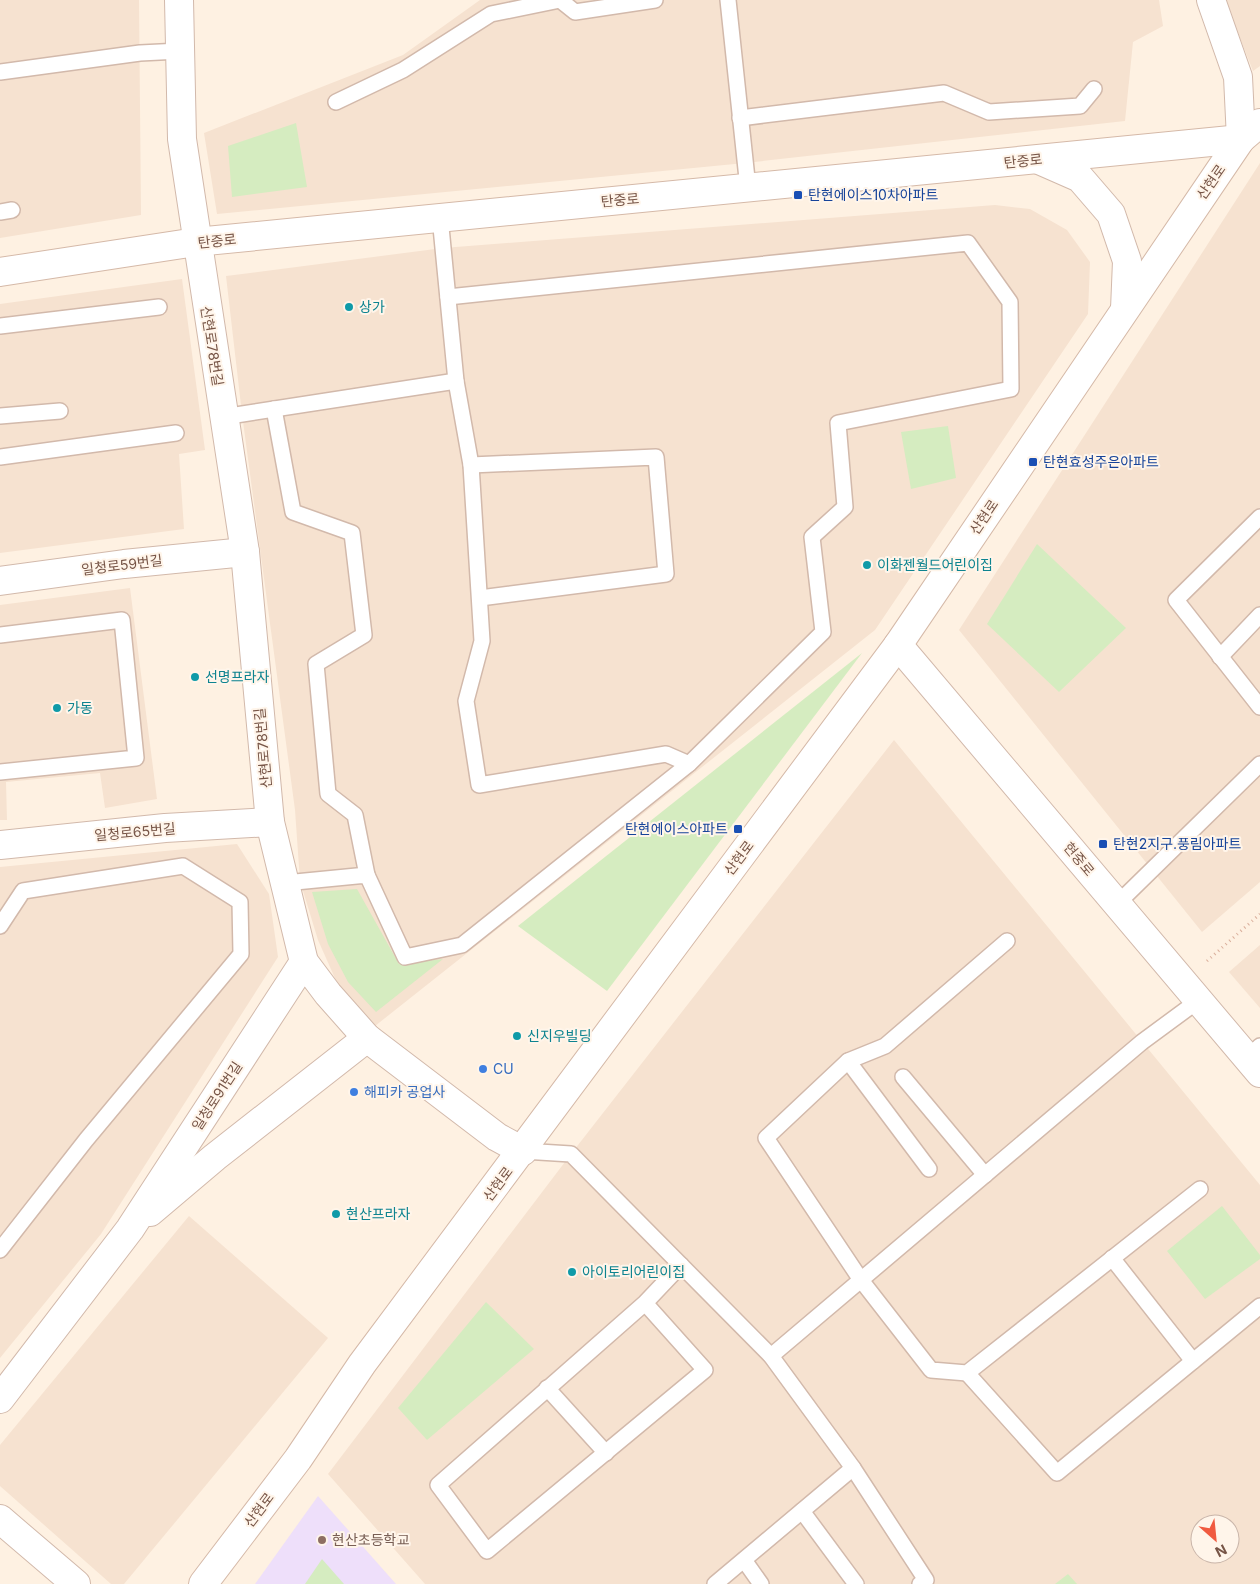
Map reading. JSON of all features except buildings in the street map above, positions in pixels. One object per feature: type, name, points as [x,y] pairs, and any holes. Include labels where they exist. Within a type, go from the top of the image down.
[{"type":"street","name":"산현로78번길","points":[[179,0],[182,139],[244,552],[270,822],[304,962],[328,994],[366,1038],[497,1138],[523,1151]]},
{"type":"street","points":[[1212,0],[1238,77],[1250,131]]},
{"type":"street","name":"탄중로","points":[[0,272],[196,242],[1039,160],[1250,131]]},
{"type":"street","name":"산현로","points":[[203,1584],[298,1459],[362,1364],[523,1151],[898,645],[1125,309],[1250,131]]},
{"type":"street","points":[[1039,160],[1080,178],[1111,214],[1127,261],[1125,309]]},
{"type":"street","name":"일청로59번길","points":[[0,581],[124,564],[244,552]]},
{"type":"street","name":"현중로","points":[[898,645],[1199,1000],[1256,1059]]},
{"type":"street","name":"일청로65번길","points":[[0,845],[165,828],[270,822]]},
{"type":"street","name":"일청로91번길","points":[[0,1400],[130,1229],[304,962]]},
{"type":"street","name":"일청로91번길","points":[[130,1229],[215,1157],[366,1038]]},
{"type":"street","points":[[0,1519],[76,1584]]},
{"type":"lane","points":[[336,102],[403,70],[491,14],[560,0],[575,12],[655,0]]},
{"type":"lane","points":[[728,0],[748,188]]},
{"type":"lane","points":[[0,72],[140,53],[180,51]]},
{"type":"lane","points":[[740,118],[944,93],[989,112],[1080,106],[1094,89]]},
{"type":"lane","points":[[440,217],[456,381],[471,465],[482,641],[466,701],[479,785],[666,754],[689,764]]},
{"type":"lane","points":[[274,409],[292,512],[352,533],[364,634],[316,664],[328,794],[355,815],[367,875],[405,957],[462,945],[689,764],[823,632],[812,537],[845,507],[838,423],[1011,389],[1010,302],[968,243],[448,297]]},
{"type":"lane","points":[[0,326],[159,307]]},
{"type":"lane","points":[[223,417],[456,381]]},
{"type":"lane","points":[[0,416],[60,411]]},
{"type":"lane","points":[[0,456],[176,433]]},
{"type":"lane","points":[[471,465],[656,457],[666,574],[480,598]]},
{"type":"lane","points":[[1260,517],[1176,600],[1260,707]]},
{"type":"lane","points":[[1220,657],[1260,615]]},
{"type":"lane","points":[[0,635],[122,620],[136,758],[0,772]]},
{"type":"lane","points":[[1117,904],[1260,764]]},
{"type":"lane","points":[[0,926],[23,891],[183,866],[240,902],[241,954],[86,1140],[0,1250]]},
{"type":"lane","points":[[285,883],[367,875]]},
{"type":"lane","points":[[1007,941],[885,1046],[848,1061],[766,1138],[860,1280],[931,1370],[967,1373],[1200,1189]]},
{"type":"lane","points":[[771,1356],[1142,1042],[1199,1000]]},
{"type":"lane","points":[[848,1061],[930,1169]]},
{"type":"lane","points":[[903,1077],[985,1175]]},
{"type":"lane","points":[[523,1151],[571,1154],[771,1356],[853,1468],[926,1580],[920,1584]]},
{"type":"lane","points":[[1112,1258],[1192,1361]]},
{"type":"lane","points":[[645,1303],[705,1370],[487,1551],[438,1485],[645,1303],[681,1265]]},
{"type":"lane","points":[[967,1373],[1057,1473],[1260,1306]]},
{"type":"lane","points":[[547,1388],[606,1452]]},
{"type":"lane","points":[[715,1584],[853,1468]]},
{"type":"lane","points":[[802,1511],[856,1584]]},
{"type":"lane","points":[[744,1560],[761,1584]]},
{"type":"path","points":[[1206,961],[1260,914]]},
{"type":"shaded area","points":[[0,0],[139,0],[141,215],[0,238]]},
{"type":"shaded area","points":[[480,0],[1159,0],[1163,26],[1133,42],[1125,121],[745,163],[217,214],[204,133],[403,55]]},
{"type":"shaded area","points":[[1225,0],[1260,0],[1260,66],[1253,71]]},
{"type":"shaded area","points":[[1260,163],[1260,882],[1202,932],[959,630]]},
{"type":"shaded area","points":[[995,205],[1030,209],[1067,230],[1090,262],[1088,314],[875,630],[375,1026],[338,985],[318,940],[300,881],[295,810],[242,414],[226,276],[443,248]]},
{"type":"shaded area","points":[[182,279],[205,450],[179,454],[184,529],[0,553],[0,304]]},
{"type":"shaded area","points":[[130,588],[157,799],[105,808],[100,773],[6,782],[7,820],[0,820],[0,605]]},
{"type":"shaded area","points":[[894,740],[1260,1185],[1260,1584],[425,1584],[328,1474],[571,1154]]},
{"type":"shaded area","points":[[237,844],[269,894],[278,957],[101,1234],[0,1358],[0,867]]},
{"type":"shaded area","points":[[1260,945],[1260,1008],[1229,972]]},
{"type":"shaded area","points":[[189,1216],[328,1338],[124,1584],[111,1584],[0,1486],[0,1445]]},
{"type":"shaded area","name":"현산초등학교","points":[[318,1496],[396,1584],[255,1584]]},
{"type":"green space","points":[[296,123],[307,187],[232,197],[228,146]]},
{"type":"green space","points":[[948,426],[956,478],[911,489],[901,432]]},
{"type":"green space","points":[[1037,544],[1126,628],[1059,692],[987,624]]},
{"type":"green space","points":[[862,653],[607,991],[518,926]]},
{"type":"green space","points":[[357,889],[399,964],[443,959],[376,1012],[348,982],[328,944],[312,892]]},
{"type":"green space","points":[[1222,1206],[1260,1255],[1260,1259],[1205,1299],[1167,1251]]},
{"type":"green space","points":[[486,1302],[534,1349],[427,1440],[398,1408]]},
{"type":"green space","points":[[322,1559],[344,1584],[305,1584]]},
{"type":"green space","points":[[1068,1574],[1077,1584],[1055,1584]]},
{"type":"place","name":"탄현에이스10차아파트","points":[[798,195]]},
{"type":"place","name":"상가","points":[[349,307]]},
{"type":"place","name":"탄현효성주은아파트","points":[[1033,462]]},
{"type":"place","name":"이화젠월드어린이집","points":[[867,565]]},
{"type":"place","name":"선명프라자","points":[[195,677]]},
{"type":"place","name":"가동","points":[[57,708]]},
{"type":"place","name":"탄현에이스아파트","points":[[738,829]]},
{"type":"place","name":"탄현2지구.풍림아파트","points":[[1103,844]]},
{"type":"place","name":"신지우빌딩","points":[[517,1036]]},
{"type":"place","name":"CU","points":[[483,1069]]},
{"type":"place","name":"해피카 공업사","points":[[354,1092]]},
{"type":"place","name":"현산프라자","points":[[336,1214]]},
{"type":"place","name":"아이토리어린이집","points":[[572,1272]]},
{"type":"place","name":"현산초등학교","points":[[322,1540]]}]
